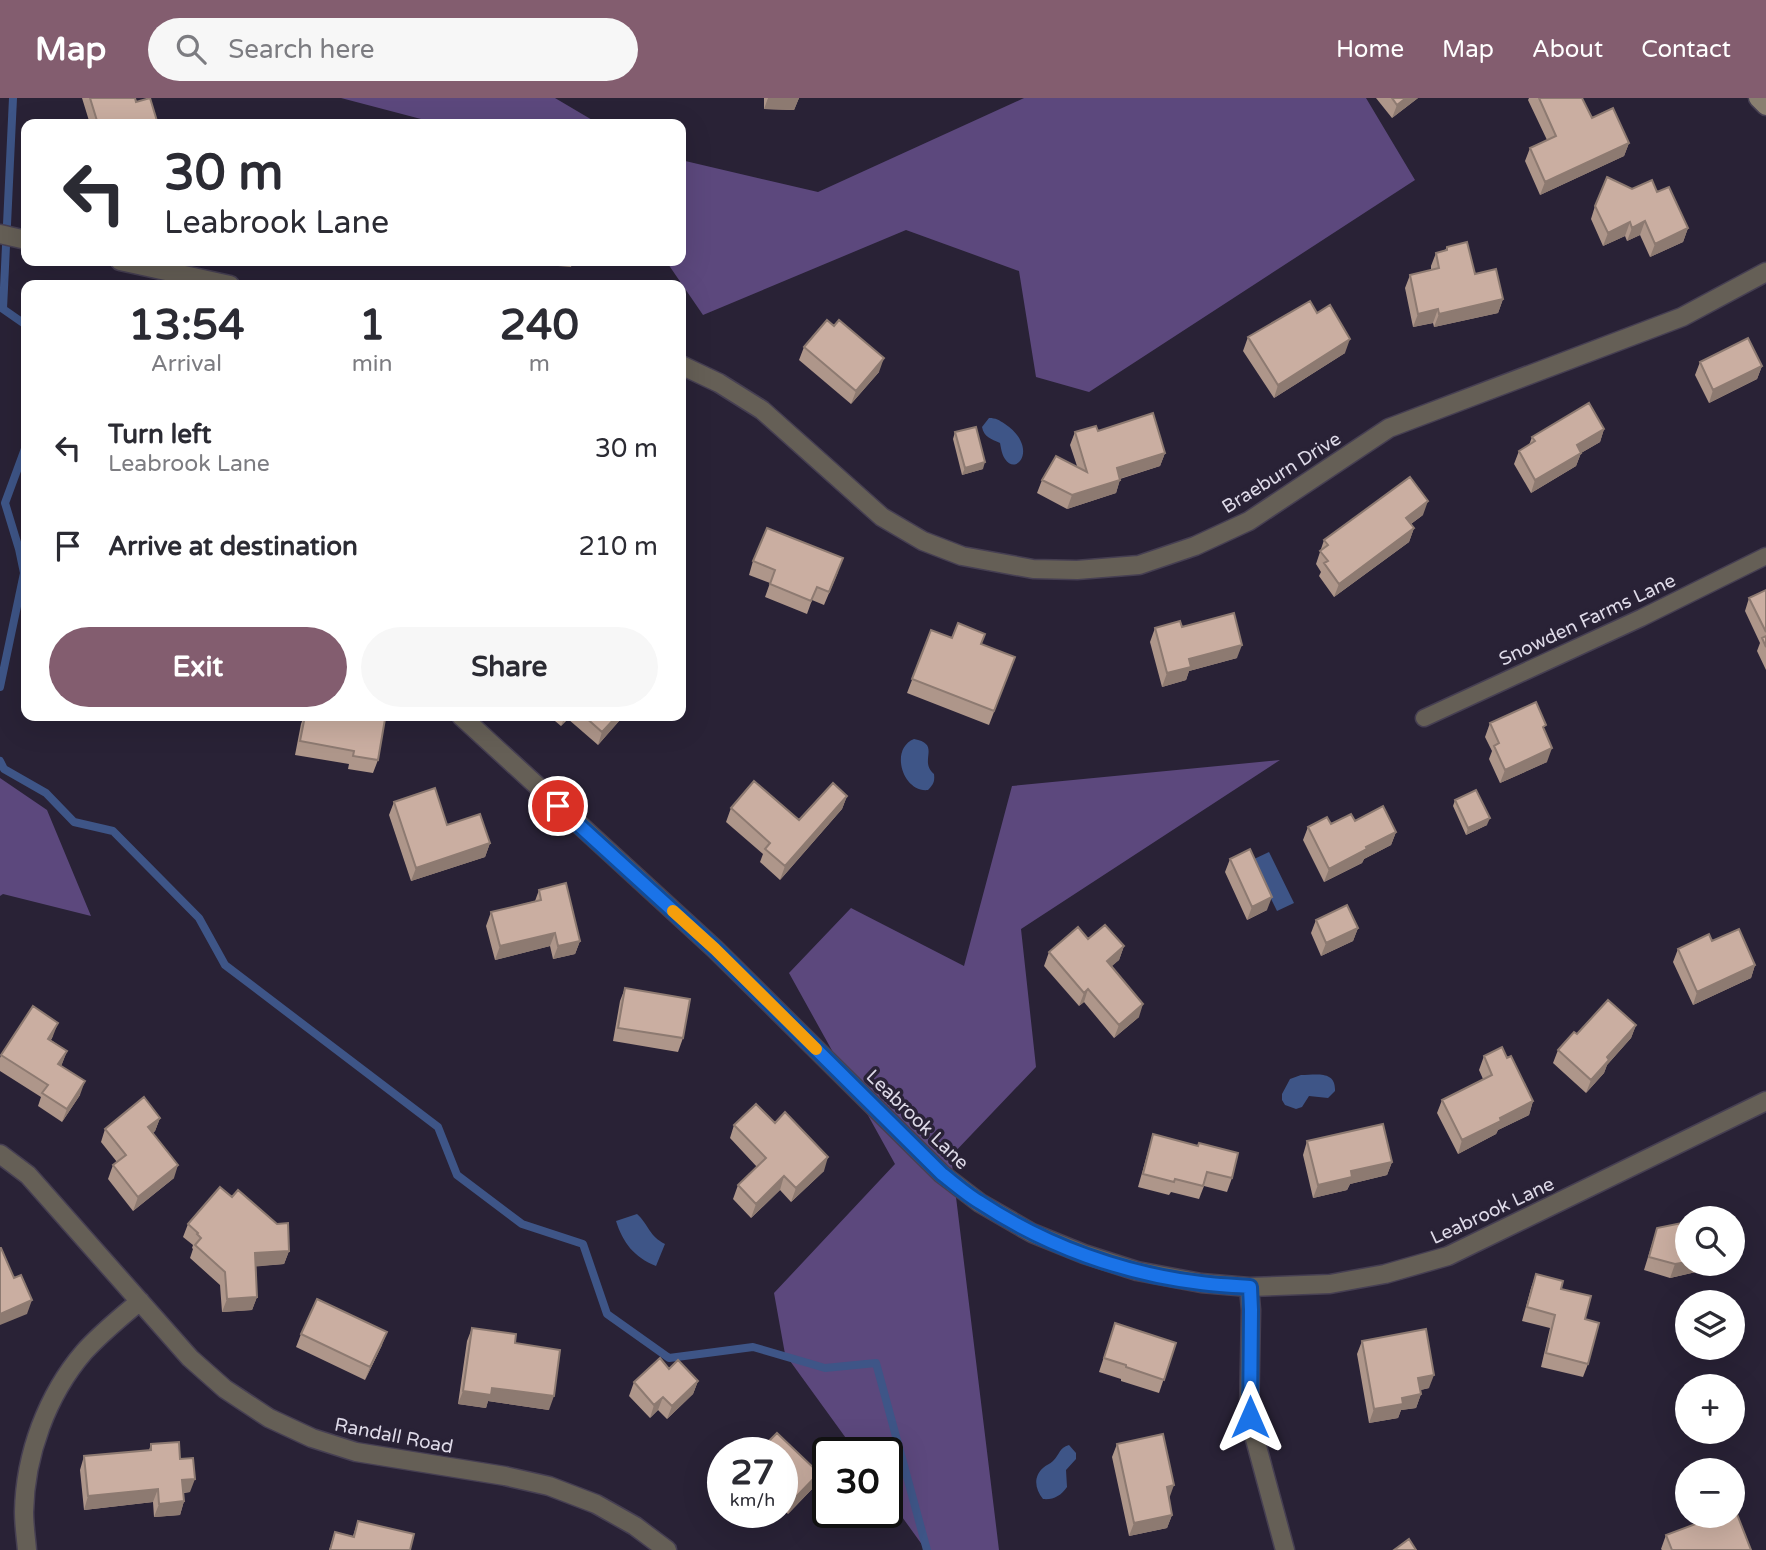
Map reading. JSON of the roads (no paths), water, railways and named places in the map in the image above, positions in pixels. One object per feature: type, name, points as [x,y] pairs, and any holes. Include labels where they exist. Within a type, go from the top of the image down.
[{"type":"street","points":[[1758,98],[1766,106]]},
{"type":"street","points":[[0,234],[21,239]]},
{"type":"street","points":[[143,266],[207,280]]},
{"type":"street","name":"Braeburn Drive","points":[[686,367],[719,383],[762,410],[882,517],[923,541],[962,556],[1033,569],[1077,570],[1139,565],[1195,546],[1249,521],[1389,428],[1682,317],[1766,272]]},
{"type":"street","name":"Leabrook Lane","points":[[466,721],[715,949],[942,1174],[980,1203],[1032,1233],[1137,1271],[1201,1283],[1250,1287],[1331,1284],[1385,1274],[1448,1256],[1766,1101]]},
{"type":"street","name":"Randall Road","points":[[0,1154],[28,1175],[190,1358],[225,1389],[269,1418],[312,1438],[356,1452],[505,1476],[549,1486],[596,1504],[635,1526],[667,1550]]},
{"type":"street","points":[[1250,1287],[1250,1417],[1284,1550]]},
{"type":"street","points":[[27,1550],[24,1512],[29,1469],[38,1431],[56,1392],[84,1353],[140,1301]]},
{"type":"lane","name":"Snowden Farms Lane","points":[[1424,718],[1641,618],[1766,556]]},
{"type":"water","points":[[989,418],[999,420],[1015,433],[1023,450],[1019,462],[1010,464],[1004,457],[1000,443],[984,433],[982,427]]},
{"type":"water","points":[[914,739],[927,745],[928,764],[934,774],[933,783],[928,790],[912,785],[902,769],[902,752],[906,744]]},
{"type":"water","points":[[1269,852],[1294,903],[1277,911],[1252,860]]},
{"type":"water","points":[[1301,1075],[1329,1077],[1335,1091],[1328,1098],[1309,1096],[1302,1107],[1296,1109],[1285,1105],[1282,1094],[1290,1079]]},
{"type":"water","points":[[637,1214],[665,1244],[656,1266],[636,1254],[626,1243],[616,1221]]},
{"type":"water","points":[[1069,1445],[1076,1453],[1076,1459],[1066,1470],[1067,1487],[1056,1497],[1043,1499],[1036,1479],[1043,1468]]},
{"type":"waterway","points":[[13,98],[3,309],[21,322]]},
{"type":"waterway","points":[[21,460],[5,503],[21,559]]},
{"type":"waterway","points":[[0,687],[21,587]]},
{"type":"waterway","points":[[0,761],[4,769],[46,793],[74,822],[113,831],[199,918],[225,965],[438,1127],[457,1175],[522,1224],[583,1244],[607,1314],[669,1358],[753,1347],[825,1368],[876,1363],[927,1550]]}]
